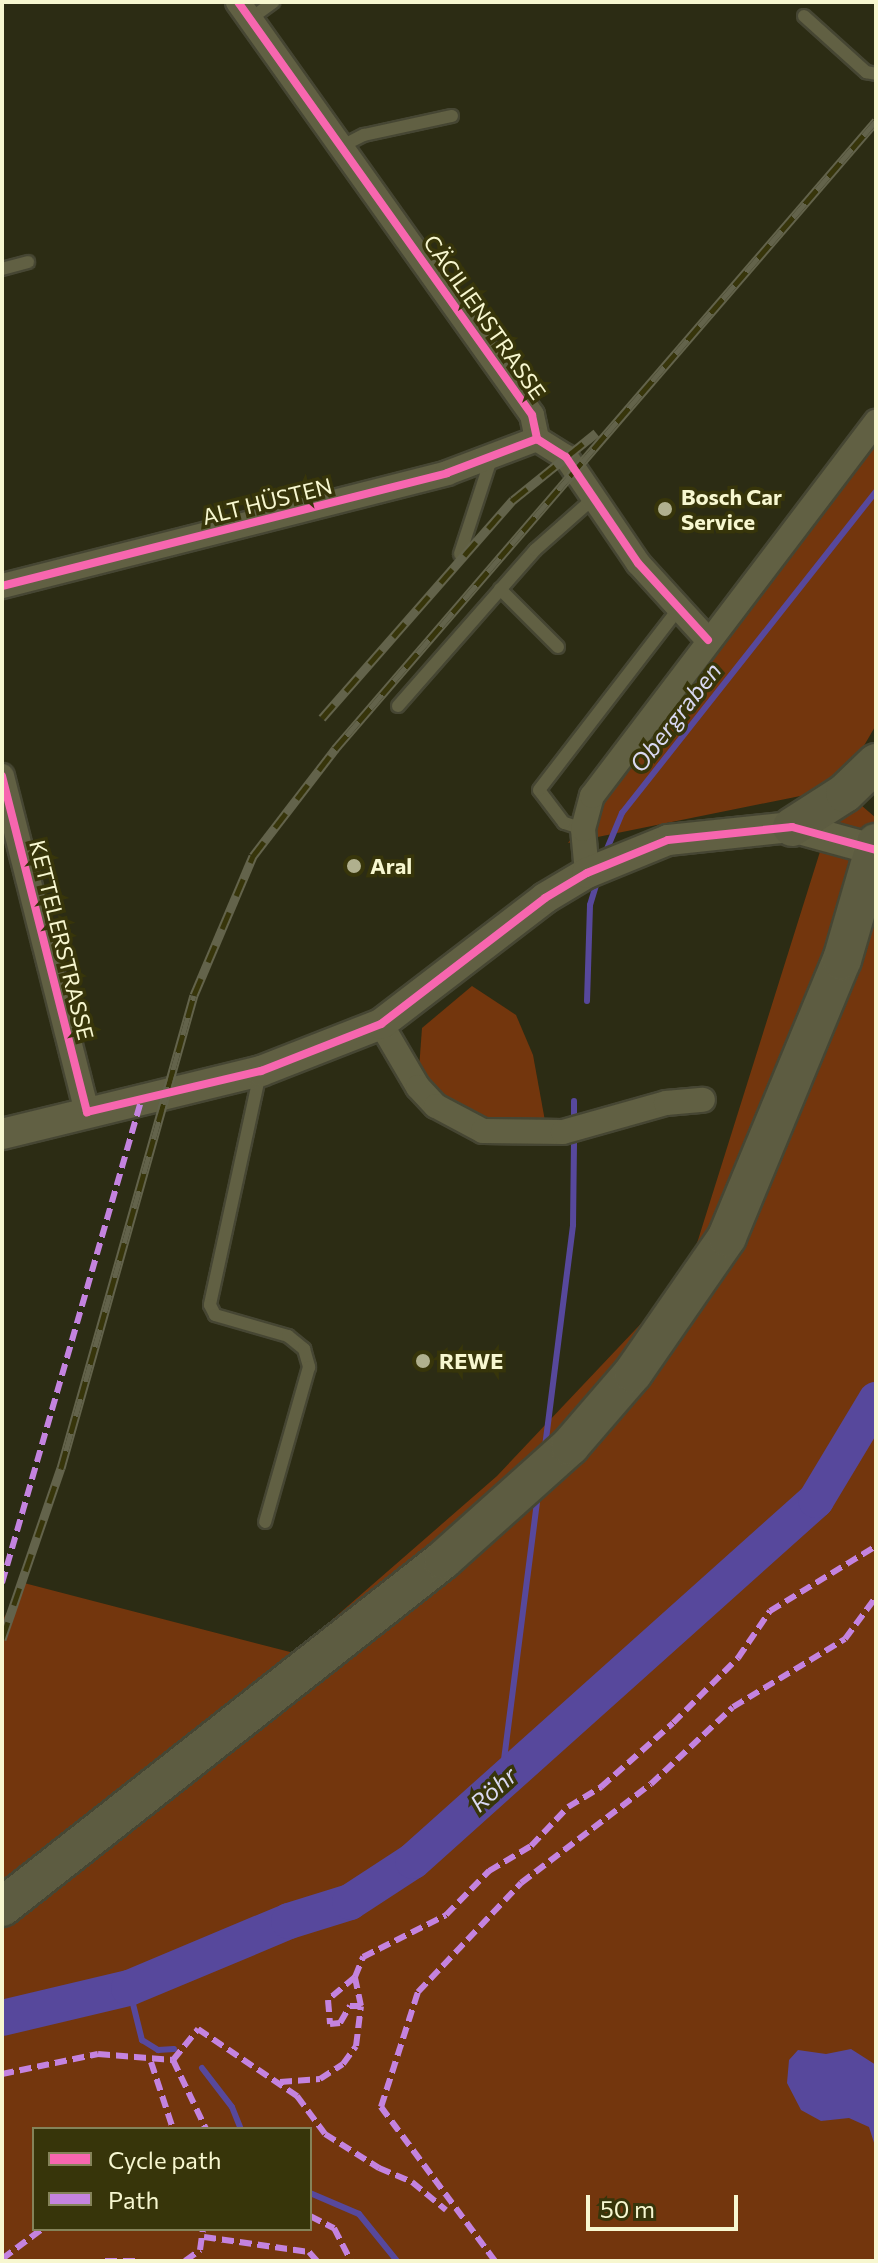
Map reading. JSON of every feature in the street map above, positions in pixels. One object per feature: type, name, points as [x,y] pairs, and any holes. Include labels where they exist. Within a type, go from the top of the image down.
[{"type":"main road","points":[[792,827],[845,793],[876,763]]},
{"type":"main road","points":[[2,1907],[507,1505],[570,1446],[633,1373],[727,1237],[842,960],[875,847]]},
{"type":"main road","points":[[842,960],[876,928]]},
{"type":"street","name":"CÄCILIENSTRASSE","points":[[244,10],[532,415],[537,439]]},
{"type":"street","points":[[587,873],[583,829],[592,796],[876,422]]},
{"type":"street","name":"ALT HÜSTEN","points":[[2,586],[402,485],[537,439]]},
{"type":"street","points":[[537,439],[556,447],[677,611],[708,640]]},
{"type":"street","name":"KETTELERSTRASSE","points":[[2,776],[11,848],[87,1112]]},
{"type":"street","points":[[2,1134],[261,1071],[381,1024],[545,898],[587,873],[668,840],[718,831],[792,827],[875,847]]},
{"type":"street","points":[[381,1024],[418,1087],[456,1120],[509,1135],[573,1130],[666,1103],[703,1100]]},
{"type":"lane","points":[[244,10],[273,2]]},
{"type":"lane","points":[[804,16],[866,72],[876,74]]},
{"type":"lane","points":[[342,146],[370,133],[452,116]]},
{"type":"lane","points":[[2,269],[28,262]]},
{"type":"lane","points":[[460,554],[492,456]]},
{"type":"lane","points":[[398,706],[500,589],[595,497]]},
{"type":"lane","points":[[500,589],[558,647]]},
{"type":"lane","points":[[583,829],[564,823],[539,790],[677,611]]},
{"type":"lane","points":[[261,1071],[210,1305],[215,1315],[288,1336],[304,1349],[309,1367],[265,1522]]},
{"type":"shaded area","points":[[876,421],[876,725],[840,787],[876,818],[876,2261],[2,2261],[2,1621],[24,1583],[294,1653],[497,1476],[687,1275],[840,788],[568,843]]},
{"type":"shaded area","points":[[472,986],[516,1015],[533,1055],[545,1121],[506,1123],[475,1114],[444,1098],[419,1069],[422,1028]]},
{"type":"shaded area","points":[[851,2049],[876,2065],[876,2149],[869,2127],[849,2118],[821,2121],[801,2110],[787,2083],[789,2060],[798,2050],[826,2054]]},
{"type":"waterway","name":"Obergraben","points":[[604,856],[622,813],[876,491]]},
{"type":"waterway","name":"Obergraben","points":[[587,1001],[590,905],[598,878]]},
{"type":"waterway","points":[[574,1101],[574,1121]]},
{"type":"waterway","points":[[545,1447],[573,1225],[574,1137]]},
{"type":"waterway","name":"Röhr","points":[[2,2018],[129,1988],[289,1921],[350,1902],[413,1861],[816,1500],[876,1400]]},
{"type":"waterway","points":[[501,1783],[538,1494]]},
{"type":"waterway","points":[[129,1988],[142,2040],[158,2050],[174,2049]]},
{"type":"waterway","points":[[202,2068],[232,2107],[240,2127]]},
{"type":"waterway","points":[[312,2194],[359,2214],[397,2261]]},
{"type":"railway","points":[[2,1639],[61,1468],[194,995],[253,856],[335,749],[876,121]]},
{"type":"railway","points":[[322,718],[513,500],[596,433]]},
{"type":"marked path","points":[[2,1583],[141,1101]]},
{"type":"marked path","points":[[280,2082],[320,2079],[343,2064],[356,2046],[361,2006],[355,1977],[363,1957],[446,1915],[489,1871],[531,1846],[568,1807],[601,1787],[673,1723],[738,1658],[770,1611],[876,1546]]},
{"type":"marked path","points":[[495,2261],[381,2107],[418,1992],[521,1883],[651,1784],[733,1707],[845,1639],[876,1597]]},
{"type":"marked path","points":[[355,1977],[328,2000],[330,2024],[340,2023],[350,2006],[361,2006]]},
{"type":"marked path","points":[[2,2074],[98,2054],[173,2060],[198,2029],[297,2096],[325,2134],[379,2168],[412,2182],[446,2210]]},
{"type":"marked path","points":[[173,2060],[205,2127]]},
{"type":"marked path","points":[[151,2062],[172,2127]]},
{"type":"marked path","points":[[312,2217],[334,2228],[351,2261]]},
{"type":"marked path","points":[[2,2259],[39,2231]]},
{"type":"marked path","points":[[185,2261],[200,2250],[203,2231]]},
{"type":"marked path","points":[[204,2237],[309,2252],[317,2261]]},
{"type":"marked path","points":[[105,2261],[137,2261]]},
{"type":"cycle path","points":[[238,2],[532,415],[537,439]]},
{"type":"cycle path","points":[[2,586],[447,473],[537,439],[566,457],[638,563],[708,640]]},
{"type":"cycle path","points":[[2,776],[87,1112],[261,1071],[381,1024],[545,898],[587,873],[668,840],[792,827],[876,850]]},
{"type":"place","name":"Bosch Car Service","points":[[665,509]]},
{"type":"place","name":"Aral","points":[[354,866]]},
{"type":"place","name":"REWE","points":[[423,1361]]}]
